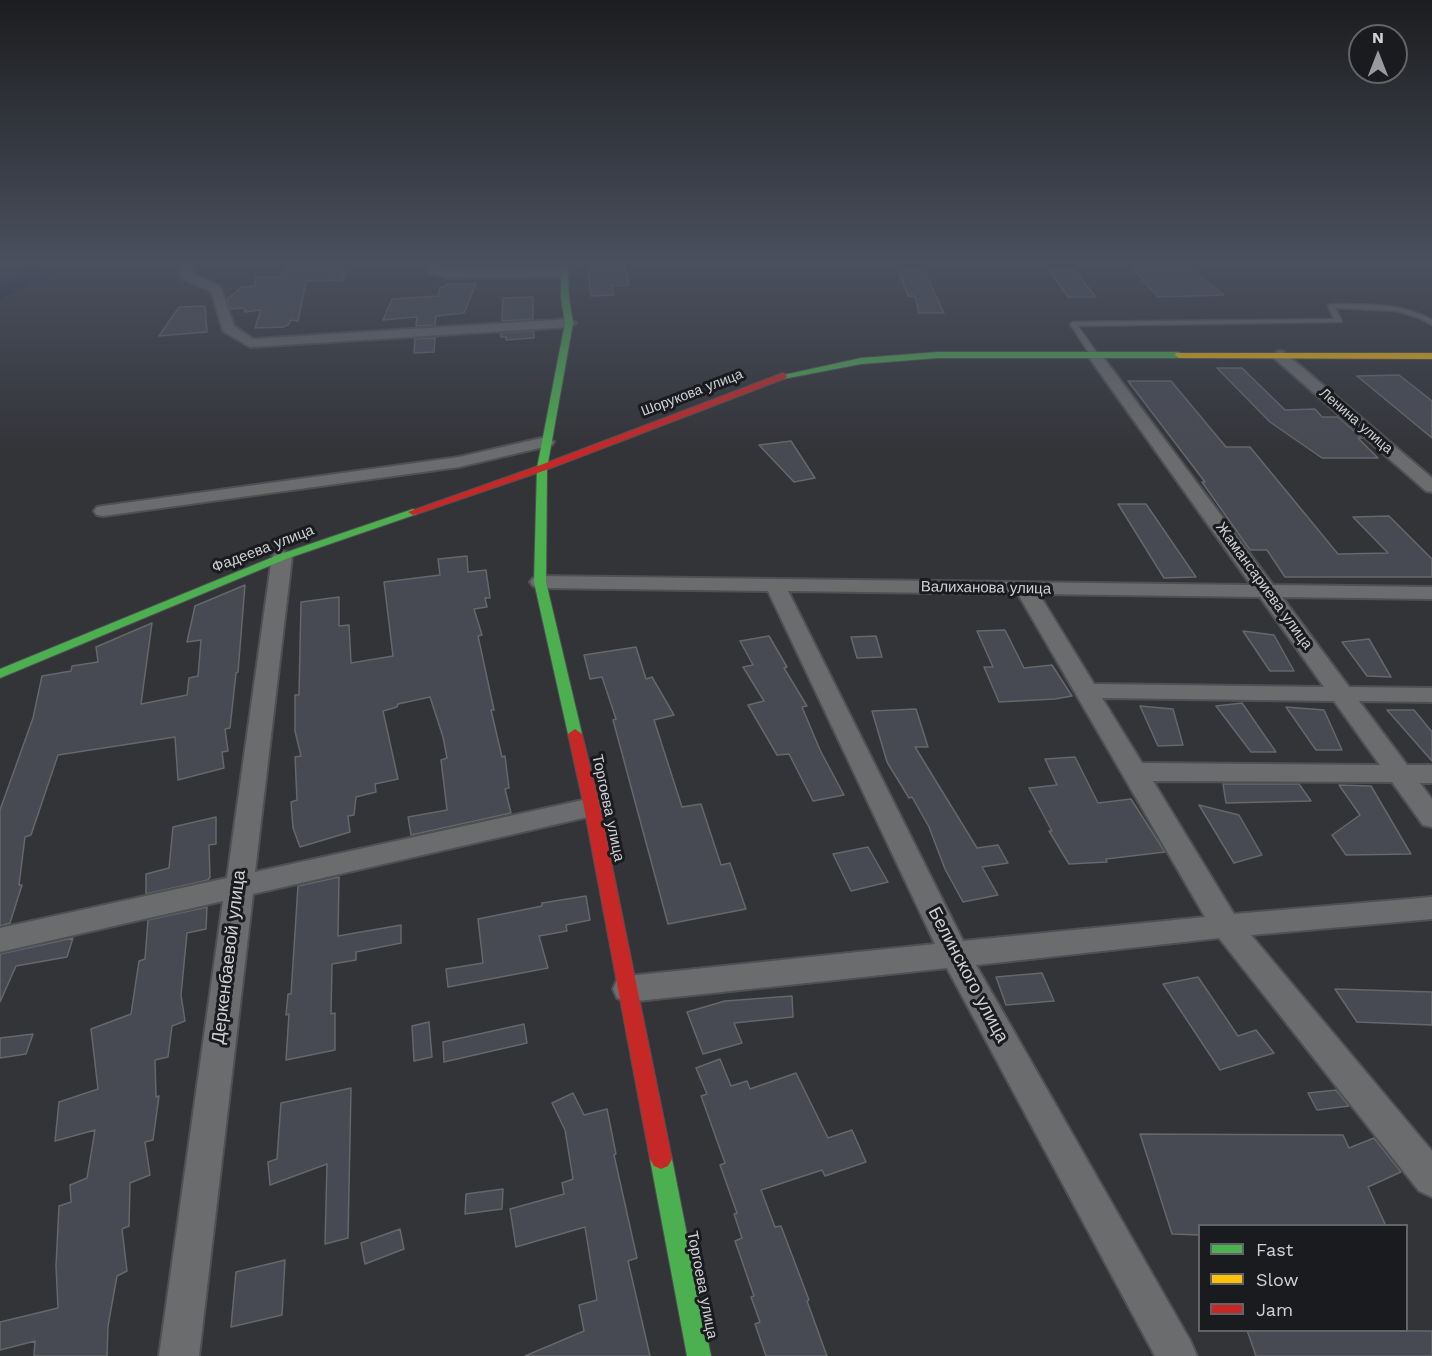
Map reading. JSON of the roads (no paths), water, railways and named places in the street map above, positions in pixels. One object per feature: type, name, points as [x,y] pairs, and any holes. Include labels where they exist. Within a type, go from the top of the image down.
[{"type":"street","points":[[228,327],[250,343],[501,327]]},
{"type":"street","name":"Торгоева улица","points":[[568,327],[543,468],[540,582],[592,807],[699,1356]]},
{"type":"street","name":"Шорукова улица","points":[[543,468],[788,374],[861,361],[938,355],[1280,355],[1430,358]]},
{"type":"street","name":"Ленина улица","points":[[1280,355],[1432,488]]},
{"type":"street","name":"Жамансариева улица","points":[[1095,356],[1432,818]]},
{"type":"street","points":[[103,511],[459,462],[546,442]]},
{"type":"street","name":"Фадеева улица","points":[[0,674],[282,557],[543,468]]},
{"type":"street","name":"Деркенбаевой улица","points":[[179,1356],[282,557]]},
{"type":"street","name":"Валиханова улица","points":[[540,582],[1432,593]]},
{"type":"street","name":"Белинского улица","points":[[775,585],[955,955],[1177,1356]]},
{"type":"street","points":[[1025,588],[1226,926],[1432,1179]]},
{"type":"street","points":[[1087,691],[1432,695]]},
{"type":"street","points":[[1135,772],[1432,774]]},
{"type":"street","points":[[0,940],[592,807]]},
{"type":"street","points":[[628,989],[1226,926],[1432,908]]},
{"type":"lane","points":[[1075,327],[1095,356]]}]
